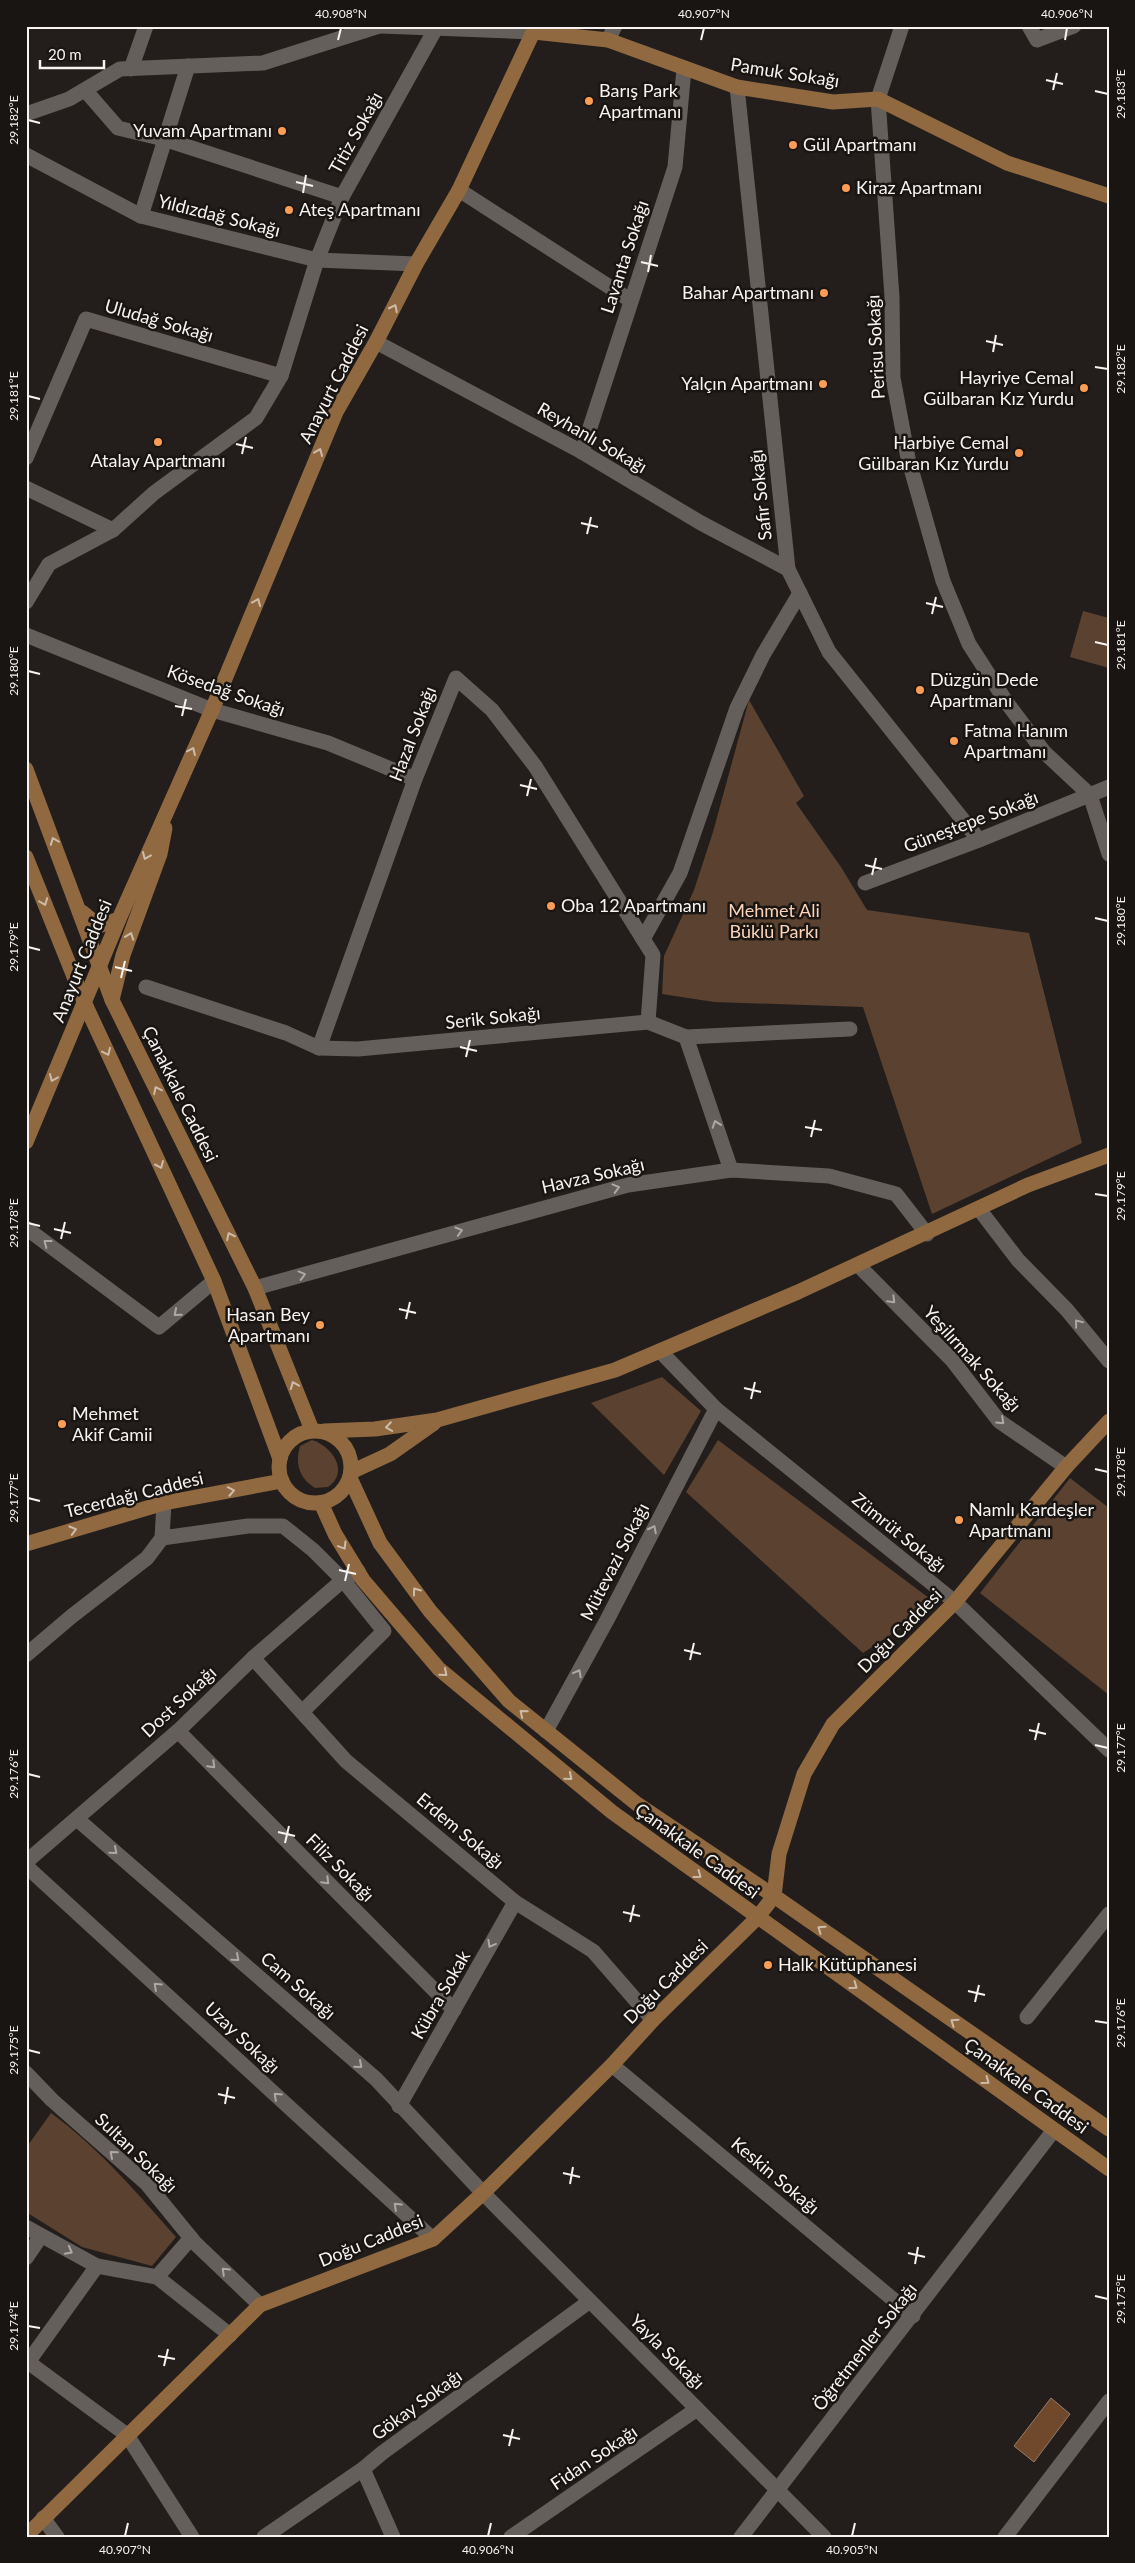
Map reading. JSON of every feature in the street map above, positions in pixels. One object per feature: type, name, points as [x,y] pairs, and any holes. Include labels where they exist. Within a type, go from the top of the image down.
[{"type":"street","points":[[131,69],[146,26]]},
{"type":"street","points":[[26,114],[69,99],[120,69],[263,62],[380,26],[535,29]]},
{"type":"street","points":[[608,40],[615,26]]},
{"type":"street","name":"Perisu Sokağı","points":[[902,26],[878,99],[892,297],[893,378],[908,458],[943,580],[970,644],[1007,703],[1044,752],[1090,795]]},
{"type":"street","points":[[1029,26],[1037,40],[1074,26]]},
{"type":"street","name":"Titiz Sokağı","points":[[26,602],[48,564],[113,530],[154,494],[256,418],[281,376],[317,260],[342,197],[436,28]]},
{"type":"street","name":"Pamuk Sokağı","points":[[535,29],[608,40],[737,87],[833,102],[878,99]]},
{"type":"street","name":"Anayurt Caddesi","points":[[26,1142],[100,969],[119,919],[172,796],[212,710],[336,412],[376,342],[416,264],[459,190],[535,29]]},
{"type":"street","points":[[141,216],[188,66]]},
{"type":"street","name":"Lavanta Sokağı","points":[[582,452],[630,300],[675,167],[684,69]]},
{"type":"street","name":"Safir Sokağı","points":[[737,87],[788,569],[829,652],[979,840]]},
{"type":"street","points":[[85,90],[118,128],[164,139],[342,197]]},
{"type":"street","points":[[878,99],[1007,163],[1109,196]]},
{"type":"street","name":"Yıldızdağ Sokağı","points":[[26,155],[141,216],[317,260],[416,264]]},
{"type":"street","points":[[459,190],[630,300]]},
{"type":"street","name":"Uludağ Sokağı","points":[[26,458],[86,319],[281,376]]},
{"type":"street","name":"Reyhanlı Sokağı","points":[[376,342],[582,452],[702,524],[788,569]]},
{"type":"street","points":[[26,488],[113,530]]},
{"type":"street","points":[[643,939],[680,873],[737,708],[763,656],[800,593]]},
{"type":"street","name":"Kösedağ Sokağı","points":[[26,635],[212,710],[328,743],[415,779]]},
{"type":"street","name":"Hazal Sokağı","points":[[319,1048],[415,779],[456,678],[492,710],[535,766],[653,955],[648,1022]]},
{"type":"street","name":"Çanakkale Caddesi","points":[[26,769],[81,911],[112,1000],[255,1288],[318,1431]]},
{"type":"street","name":"Güneştepe Sokağı","points":[[865,883],[979,840],[1109,786]]},
{"type":"street","points":[[1090,795],[1109,854]]},
{"type":"street","name":"Anayurt Caddesi","points":[[112,1000],[123,954],[160,854],[172,796]]},
{"type":"street","points":[[26,857],[85,1004],[214,1281],[280,1459]]},
{"type":"street","points":[[81,911],[99,926],[119,919]]},
{"type":"street","name":"Serik Sokağı","points":[[146,987],[286,1033],[319,1048],[358,1049],[648,1022],[686,1037],[850,1029]]},
{"type":"street","points":[[686,1037],[731,1170]]},
{"type":"street","points":[[437,1420],[390,1454],[351,1475],[339,1495],[321,1503],[309,1503],[298,1499],[288,1491],[282,1481],[279,1470],[280,1459],[284,1448],[291,1439],[318,1431],[375,1429],[437,1420],[615,1370],[927,1234],[979,1210],[1028,1184],[1109,1155]]},
{"type":"street","name":"Havza Sokağı","points":[[255,1288],[628,1185],[731,1170],[829,1176],[896,1194],[927,1234]]},
{"type":"street","points":[[979,1210],[1018,1260],[1067,1310],[1109,1361]]},
{"type":"street","points":[[26,1228],[159,1327],[214,1281]]},
{"type":"street","name":"Yeşilırmak Sokağı","points":[[858,1265],[952,1360],[999,1421],[1066,1467]]},
{"type":"street","name":"Zümrüt Sokağı","points":[[660,1352],[716,1409],[955,1602],[1109,1750]]},
{"type":"street","name":"Mütevazi Sokağı","points":[[546,1731],[607,1620],[716,1409]]},
{"type":"street","name":"Doğu Caddesi","points":[[26,2536],[260,2305],[433,2239],[483,2193],[612,2065],[653,2020],[757,1918],[774,1896],[779,1854],[804,1774],[833,1724],[955,1602],[1066,1467],[1109,1421]]},
{"type":"street","points":[[318,1431],[335,1436],[344,1444],[350,1454],[351,1475]]},
{"type":"street","name":"Çanakkale Caddesi","points":[[351,1475],[380,1543],[430,1611],[509,1701],[637,1804],[774,1896],[1109,2130]]},
{"type":"street","name":"Tecerdağı Caddesi","points":[[26,1544],[164,1503],[282,1481]]},
{"type":"street","points":[[26,1655],[72,1616],[147,1558],[162,1538],[164,1503]]},
{"type":"street","name":"Çanakkale Caddesi","points":[[321,1503],[335,1534],[358,1571],[439,1669],[612,1812],[757,1918],[1109,2168]]},
{"type":"street","points":[[162,1538],[248,1526],[283,1526],[313,1550],[343,1580],[384,1631],[302,1712]]},
{"type":"street","name":"Dost Sokağı","points":[[26,1862],[178,1731],[253,1658],[343,1580],[358,1571]]},
{"type":"street","name":"Erdem Sokağı","points":[[253,1658],[346,1761],[515,1902],[593,1951],[653,2020]]},
{"type":"street","name":"Filiz Sokağı","points":[[178,1731],[454,2010]]},
{"type":"street","name":"Cam Sokağı","points":[[77,1819],[376,2080],[483,2193]]},
{"type":"street","name":"Uzay Sokağı","points":[[26,1866],[433,2239]]},
{"type":"street","name":"Kübra Sokak","points":[[399,2106],[515,1902]]},
{"type":"street","points":[[1028,2017],[1109,1914]]},
{"type":"street","name":"Keskin Sokağı","points":[[612,2065],[913,2316]]},
{"type":"street","name":"Sultan Sokağı","points":[[26,2073],[52,2100],[147,2184],[191,2238],[260,2305]]},
{"type":"street","name":"Öğretmenler Sokağı","points":[[741,2537],[913,2316],[1054,2130]]},
{"type":"street","name":"Yayla Sokağı","points":[[483,2193],[824,2537]]},
{"type":"street","points":[[26,2226],[97,2266],[157,2277],[230,2335]]},
{"type":"street","points":[[26,2258],[41,2236]]},
{"type":"street","points":[[157,2277],[191,2238]]},
{"type":"street","points":[[97,2266],[27,2364],[128,2435],[192,2537]]},
{"type":"street","name":"Gökay Sokağı","points":[[264,2537],[364,2469],[382,2453],[590,2301]]},
{"type":"street","points":[[1005,2537],[1109,2401]]},
{"type":"street","name":"Fidan Sokağı","points":[[511,2537],[697,2409]]},
{"type":"street","points":[[364,2469],[393,2537]]},
{"type":"street","points":[[43,2518],[57,2537]]},
{"type":"green space","points":[[1083,611],[1109,618],[1109,668],[1070,657]]},
{"type":"green space","name":"Mehmet Ali Büklü Parkı","points":[[749,700],[804,796],[796,803],[841,867],[867,910],[1029,933],[1082,1143],[932,1214],[863,1007],[714,1002],[662,994],[664,956],[694,890],[713,832]]},
{"type":"green space","points":[[662,1377],[701,1411],[664,1475],[591,1403]]},
{"type":"green space","points":[[312,1440],[326,1448],[336,1460],[338,1474],[328,1487],[315,1488],[305,1480],[298,1465],[300,1446]]},
{"type":"green space","points":[[718,1440],[937,1604],[863,1653],[686,1492]]},
{"type":"green space","points":[[1070,1478],[1109,1508],[1109,1695],[980,1593]]},
{"type":"green space","points":[[51,2113],[101,2156],[176,2237],[152,2266],[82,2247],[26,2212],[26,2148]]},
{"type":"shaded area","points":[[1051,2398],[1070,2414],[1034,2462],[1014,2446]]},
{"type":"place","name":"Barış Park Apartmanı","points":[[589,101]]},
{"type":"place","name":"Yuvam Apartmanı","points":[[282,131]]},
{"type":"place","name":"Gül Apartmanı","points":[[793,145]]},
{"type":"place","name":"Kiraz Apartmanı","points":[[846,188]]},
{"type":"place","name":"Ateş Apartmanı","points":[[289,210]]},
{"type":"place","name":"Bahar Apartmanı","points":[[824,293]]},
{"type":"place","name":"Yalçın Apartmanı","points":[[823,384]]},
{"type":"place","name":"Hayriye Cemal Gülbaran Kız Yurdu","points":[[1084,388]]},
{"type":"place","name":"Atalay Apartmanı","points":[[158,442]]},
{"type":"place","name":"Harbiye Cemal Gülbaran Kız Yurdu","points":[[1019,453]]},
{"type":"place","name":"Düzgün Dede Apartmanı","points":[[920,690]]},
{"type":"place","name":"Fatma Hanım Apartmanı","points":[[954,741]]},
{"type":"place","name":"Oba 12 Apartmanı","points":[[551,906]]},
{"type":"place","name":"Hasan Bey Apartmanı","points":[[320,1325]]},
{"type":"place","name":"Mehmet Akif Camii","points":[[62,1424]]},
{"type":"place","name":"Namlı Kardeşler Apartmanı","points":[[959,1520]]},
{"type":"place","name":"Halk Kütüphanesi","points":[[768,1965]]}]
